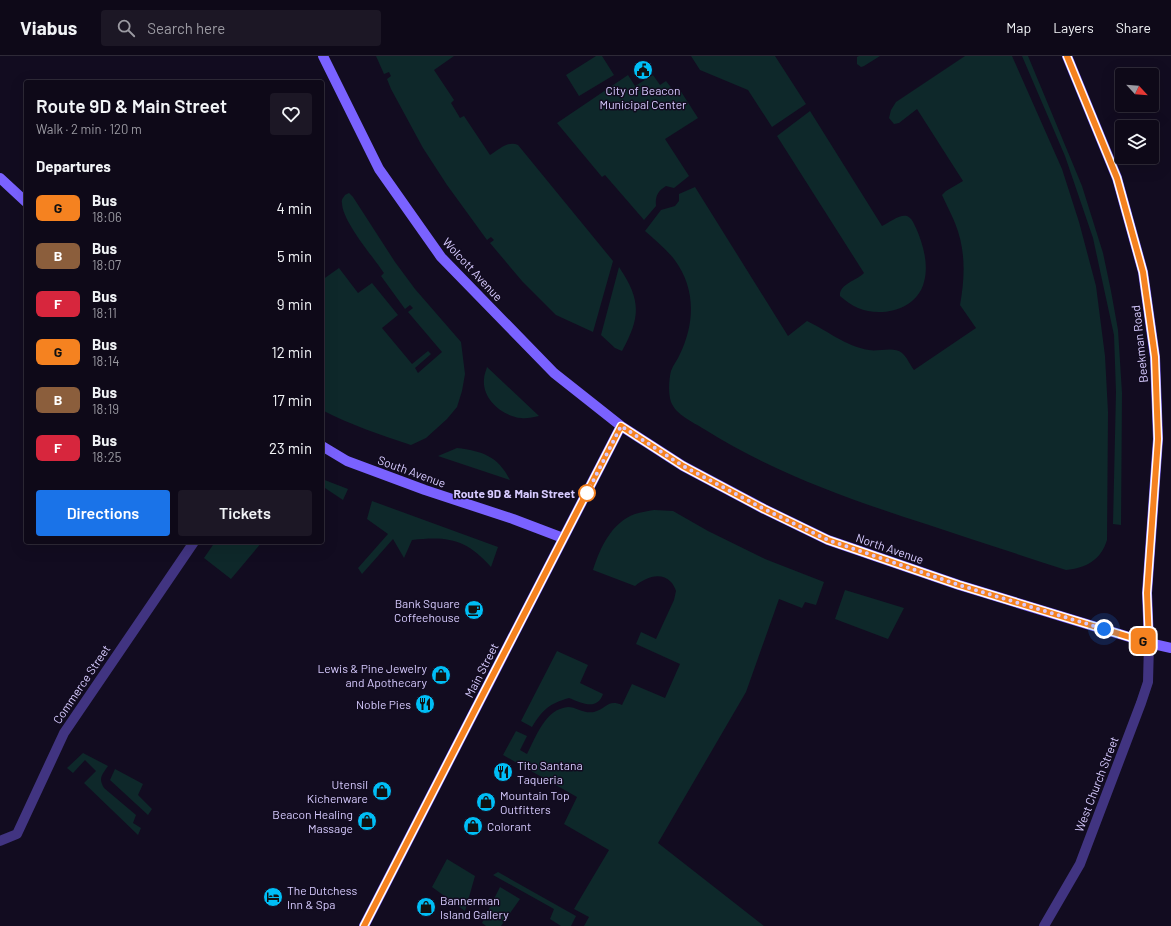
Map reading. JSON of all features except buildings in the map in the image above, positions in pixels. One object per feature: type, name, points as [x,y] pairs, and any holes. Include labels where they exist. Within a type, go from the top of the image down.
[{"type":"main road","name":"Wolcott Avenue","points":[[324,56],[379,169],[441,257],[554,373],[621,426]]},
{"type":"main road","name":"Beekman Road","points":[[1067,56],[1117,178],[1143,272],[1155,357],[1158,439],[1147,593],[1149,643]]},
{"type":"main road","points":[[0,178],[24,200]]},
{"type":"main road","name":"Main Street","points":[[364,926],[621,426]]},
{"type":"main road","name":"North Avenue","points":[[621,426],[689,469],[764,509],[828,540],[959,585],[1149,643],[1171,648]]},
{"type":"main road","name":"South Avenue","points":[[324,447],[354,464],[513,519],[563,538]]},
{"type":"street","name":"Commerce Street","points":[[0,841],[17,834],[64,733],[193,544]]},
{"type":"street","name":"West Church Street","points":[[1044,926],[1080,864],[1141,703],[1148,682],[1149,643]]},
{"type":"green space","points":[[376,56],[454,56],[434,70],[454,100],[451,103],[460,118],[464,116],[490,155],[507,145],[518,145],[613,261],[593,332],[556,315],[522,281],[490,243],[494,240],[491,237],[487,240],[447,185],[423,148],[391,89],[387,79],[391,76],[389,72],[384,74]]},
{"type":"green space","points":[[596,56],[602,56],[614,75],[579,96],[566,75]]},
{"type":"green space","points":[[691,56],[775,56],[806,104],[772,127],[748,90],[700,70]]},
{"type":"green space","points":[[880,56],[861,67],[857,64],[857,57]]},
{"type":"green space","points":[[965,56],[1012,56],[1062,169],[1079,222],[1096,286],[1105,356],[1108,412],[1107,540],[1097,558],[1086,565],[1073,569],[1066,570],[871,506],[785,472],[731,445],[690,421],[673,407],[669,394],[671,371],[685,342],[688,330],[691,306],[690,294],[681,270],[674,259],[645,231],[661,210],[675,206],[679,201],[679,194],[695,187],[788,336],[807,321],[844,342],[860,348],[899,351],[914,370],[976,328],[960,305],[964,274],[963,253],[959,233],[942,195],[963,181],[917,109],[899,123],[894,124],[889,118],[891,110],[896,102]]},
{"type":"green space","points":[[1022,56],[1028,56],[1082,186],[1103,253],[1118,330],[1122,393],[1121,525],[1113,524],[1116,392],[1114,335],[1093,238],[1065,156]]},
{"type":"green space","points":[[628,75],[635,86],[653,75],[660,85],[666,81],[673,90],[678,87],[698,118],[665,139],[689,176],[674,188],[666,186],[661,190],[656,199],[656,206],[644,220],[605,175],[602,177],[557,123]]},
{"type":"green space","points":[[810,111],[882,226],[897,217],[904,216],[909,217],[914,223],[921,241],[926,261],[926,268],[924,282],[920,292],[906,305],[887,312],[867,311],[855,307],[840,296],[842,288],[864,273],[777,136]]},
{"type":"green space","points":[[349,193],[353,197],[395,262],[415,289],[461,342],[465,374],[457,407],[447,419],[426,438],[411,445],[355,425],[324,411],[324,279],[339,268],[358,293],[372,283],[398,315],[382,328],[412,364],[428,351],[431,354],[415,368],[418,373],[442,352],[408,312],[413,308],[410,305],[405,309],[381,276],[384,273],[359,239],[343,211],[342,199]]},
{"type":"green space","points":[[619,267],[631,289],[635,299],[636,308],[633,328],[622,351],[615,348],[601,335]]},
{"type":"green space","points":[[487,367],[539,416],[526,418],[514,417],[500,410],[490,400],[486,393],[484,378]]},
{"type":"green space","points":[[457,448],[482,453],[495,460],[510,480],[438,456]]},
{"type":"green space","points":[[324,480],[348,489],[343,500],[324,487]]},
{"type":"green space","points":[[372,501],[498,547],[491,567],[473,550],[465,545],[446,539],[412,540],[404,558],[393,539],[362,574],[358,568],[388,534],[367,519]]},
{"type":"green space","points":[[654,510],[673,511],[708,531],[765,559],[824,582],[816,605],[805,602],[802,608],[779,599],[746,692],[658,843],[764,926],[584,926],[589,917],[574,909],[609,850],[564,824],[577,797],[503,755],[516,731],[527,736],[520,750],[527,754],[547,718],[560,709],[571,707],[583,711],[594,712],[613,703],[622,705],[632,684],[665,698],[680,664],[636,644],[641,632],[656,639],[674,600],[676,591],[674,586],[667,579],[657,576],[643,580],[635,586],[593,570],[603,545],[619,523],[635,514]]},
{"type":"green space","points":[[214,544],[260,544],[231,579],[204,558]]},
{"type":"green space","points":[[845,590],[904,608],[888,639],[835,619]]},
{"type":"green space","points":[[557,651],[588,665],[580,683],[603,694],[597,702],[593,704],[584,703],[569,698],[551,705],[543,711],[532,727],[521,721]]},
{"type":"green space","points":[[83,753],[108,766],[101,779],[102,785],[136,815],[133,823],[141,828],[138,835],[84,783],[96,771],[85,760],[73,773],[67,768]]},
{"type":"green space","points":[[115,769],[143,784],[138,795],[152,809],[148,815],[110,780]]},
{"type":"green space","points":[[447,859],[475,876],[465,911],[432,887]]},
{"type":"green space","points":[[498,872],[576,916],[571,926],[561,926],[550,919],[554,909],[493,875]]},
{"type":"green space","points":[[500,887],[520,899],[501,926],[486,926],[482,923]]},
{"type":"bus line","name":"G","points":[[364,926],[621,426],[683,466],[764,509],[828,540],[959,585],[1149,643],[1147,593],[1158,439],[1155,357],[1143,272],[1117,178],[1067,56]]},
{"type":"place","name":"City of Beacon Municipal Center","points":[[643,70]]},
{"type":"place","name":"Route 9D & Main Street","points":[[587,493]]},
{"type":"place","name":"Bank Square Coffeehouse","points":[[474,610]]},
{"type":"place","name":"Lewis & Pine Jewelry and Apothecary","points":[[441,675]]},
{"type":"place","name":"Noble Pies","points":[[425,704]]},
{"type":"place","name":"Tito Santana Taqueria","points":[[503,772]]},
{"type":"place","name":"Utensil Kichenware","points":[[382,791]]},
{"type":"place","name":"Mountain Top Outfitters","points":[[486,802]]},
{"type":"place","name":"Beacon Healing Massage","points":[[367,821]]},
{"type":"place","name":"Colorant","points":[[473,826]]},
{"type":"place","name":"The Dutchess Inn & Spa","points":[[273,897]]},
{"type":"place","name":"Bannerman Island Gallery","points":[[426,907]]},
{"type":"route","points":[[587,493],[621,426],[683,466],[764,509],[828,540],[959,585],[1104,629]]}]
